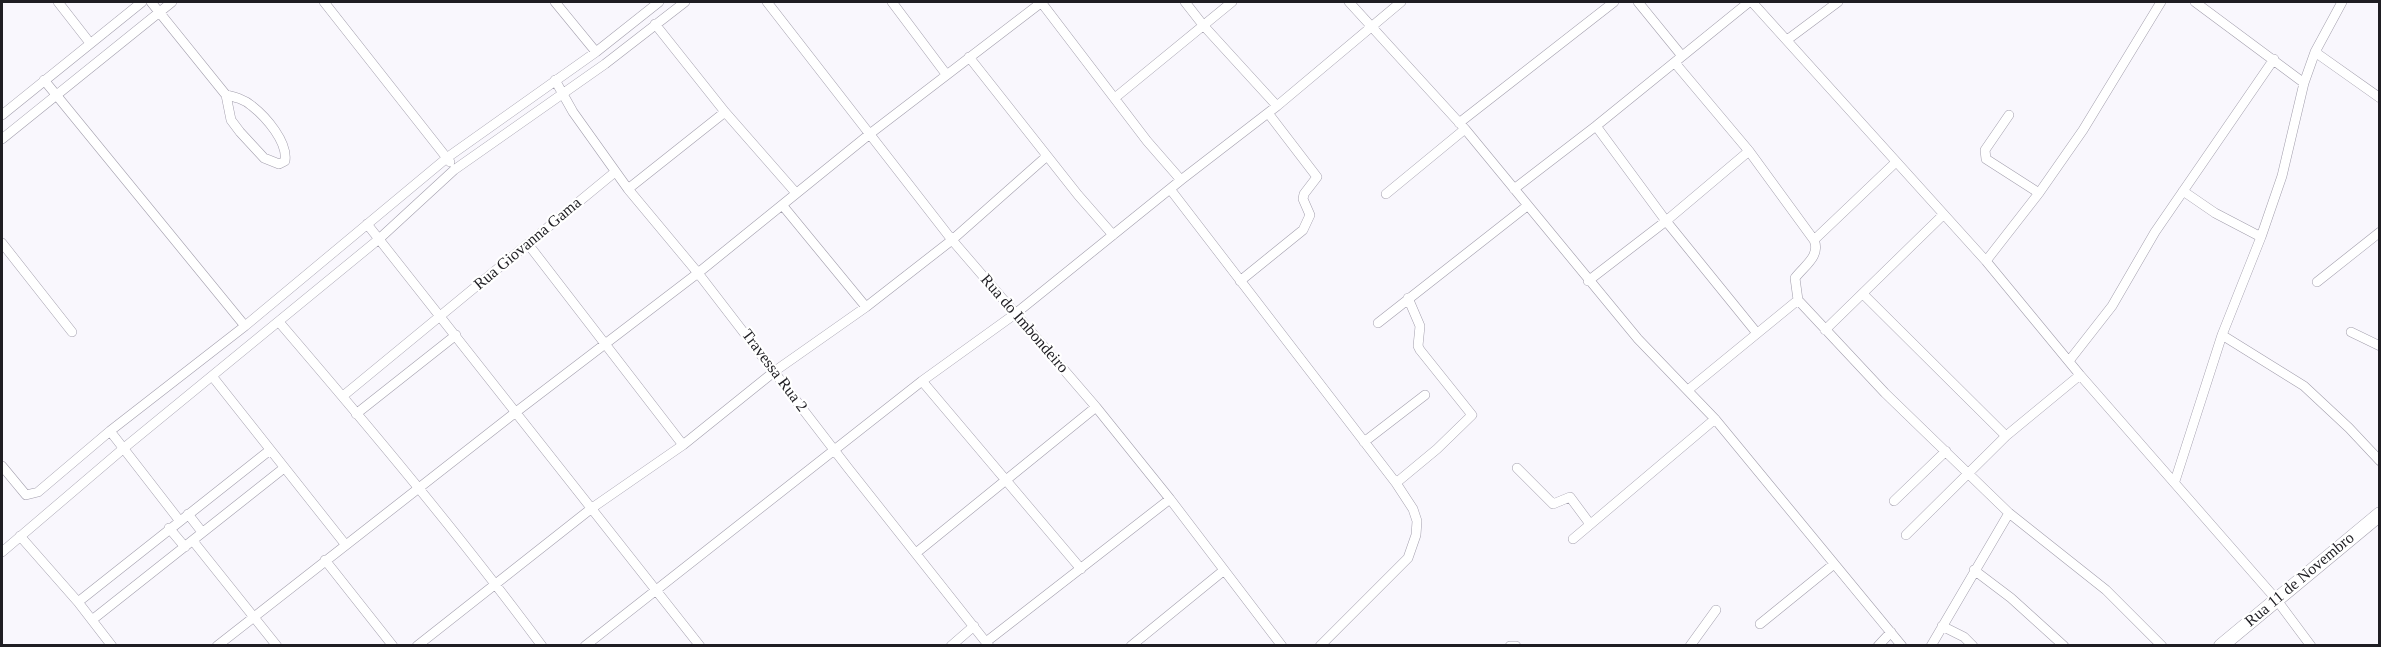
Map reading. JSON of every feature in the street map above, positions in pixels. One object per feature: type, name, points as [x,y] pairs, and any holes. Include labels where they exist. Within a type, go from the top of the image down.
[{"type":"main road","name":"Rua 11 de Novembro","points":[[2221,645],[2379,514]]},
{"type":"street","points":[[58,2],[90,43]]},
{"type":"street","points":[[2,115],[142,2]]},
{"type":"street","points":[[151,2],[226,95],[231,120],[252,146],[264,158],[279,164],[285,161],[286,153],[283,144],[264,119],[252,106],[239,98],[226,95]]},
{"type":"street","points":[[2,140],[172,2]]},
{"type":"street","points":[[324,2],[448,157],[454,170]]},
{"type":"street","points":[[555,2],[596,52]]},
{"type":"street","points":[[2,466],[23,492],[30,495],[38,492],[110,430],[244,326],[448,157],[596,52],[659,2]]},
{"type":"street","points":[[2,552],[124,448],[379,239],[454,170],[605,64],[685,2]]},
{"type":"street","name":"Rua do Imbondeiro","points":[[767,2],[952,240],[1096,407],[1282,645]]},
{"type":"street","points":[[892,2],[946,74]]},
{"type":"street","points":[[217,645],[698,273],[871,133],[1041,2],[1116,97],[1147,141],[1180,180]]},
{"type":"street","points":[[1185,2],[1277,106]]},
{"type":"street","points":[[1116,97],[1232,2]]},
{"type":"street","points":[[1349,2],[1462,126],[1638,339],[1715,419],[1902,645]]},
{"type":"street","points":[[585,645],[922,381],[1015,314],[1180,180],[1277,106],[1401,2]]},
{"type":"street","points":[[1386,194],[1462,126],[1614,2]]},
{"type":"street","points":[[1638,2],[1678,60],[1814,240],[1817,247],[1815,255],[1795,278],[1798,300],[1885,393],[2009,513],[2106,590],[2162,645]]},
{"type":"street","points":[[1514,189],[1751,2],[1986,261],[2080,375],[2276,599],[2311,645]]},
{"type":"street","points":[[1787,40],[1838,2]]},
{"type":"street","points":[[1986,261],[2039,193],[2083,130],[2162,2]]},
{"type":"street","points":[[2195,2],[2304,83]]},
{"type":"street","points":[[2175,481],[2222,335],[2261,237],[2282,176],[2304,83],[2315,52],[2342,2]]},
{"type":"street","points":[[655,24],[724,112],[796,193]]},
{"type":"street","points":[[2315,52],[2379,98]]},
{"type":"street","points":[[969,57],[1113,235]]},
{"type":"street","points":[[2069,361],[2112,306],[2155,232],[2274,59]]},
{"type":"street","points":[[44,80],[244,326]]},
{"type":"street","name":"Travessa Rua 2","points":[[555,80],[573,112],[628,189],[698,273],[988,644]]},
{"type":"street","points":[[628,189],[724,112]]},
{"type":"street","points":[[1240,281],[1303,230],[1310,215],[1303,199],[1304,194],[1317,177],[1268,113]]},
{"type":"street","points":[[2009,115],[1985,150],[1986,159],[2039,193]]},
{"type":"street","points":[[1596,126],[1666,221],[1756,332]]},
{"type":"street","points":[[1588,281],[1666,221],[1749,151]]},
{"type":"street","points":[[417,645],[592,508],[683,445],[775,371],[866,307],[952,240],[1047,156]]},
{"type":"street","points":[[1814,240],[1896,162]]},
{"type":"street","name":"Rua Giovanna Gama","points":[[343,396],[615,172]]},
{"type":"street","points":[[1170,189],[1396,483],[1413,509],[1417,521],[1416,535],[1408,558],[1320,645]]},
{"type":"street","points":[[2183,191],[2215,213],[2261,237]]},
{"type":"street","points":[[783,206],[866,307]]},
{"type":"street","points":[[1378,323],[1527,206]]},
{"type":"street","points":[[1825,330],[1943,215]]},
{"type":"street","points":[[367,224],[700,645]]},
{"type":"street","points":[[2317,282],[2379,232]]},
{"type":"street","points":[[2,243],[72,332]]},
{"type":"street","points":[[528,244],[683,445]]},
{"type":"street","points":[[1863,294],[2006,436]]},
{"type":"street","points":[[1396,483],[1437,449],[1472,415],[1420,350],[1420,326],[1408,298]]},
{"type":"street","points":[[1688,390],[1756,332],[1798,300]]},
{"type":"street","points":[[279,322],[418,488],[542,645]]},
{"type":"street","points":[[2351,332],[2379,346]]},
{"type":"street","points":[[356,414],[456,335]]},
{"type":"street","points":[[2222,335],[2304,386],[2379,461]]},
{"type":"street","points":[[1906,535],[2006,436],[2080,375]]},
{"type":"street","points":[[212,376],[345,544]]},
{"type":"street","points":[[922,381],[1081,569]]},
{"type":"street","points":[[1364,442],[1425,395]]},
{"type":"street","points":[[916,553],[1096,407]]},
{"type":"street","points":[[1573,539],[1715,419]]},
{"type":"street","points":[[110,430],[179,520]]},
{"type":"street","points":[[78,602],[270,450]]},
{"type":"street","points":[[1894,501],[1946,451]]},
{"type":"street","points":[[92,620],[284,468]]},
{"type":"street","points":[[1517,468],[1550,503],[1555,504],[1565,497],[1570,497],[1590,524]]},
{"type":"street","points":[[988,644],[1170,499]]},
{"type":"street","points":[[1931,645],[2009,513]]},
{"type":"street","points":[[188,514],[202,532]]},
{"type":"street","points":[[169,528],[189,544],[255,616],[277,645]]},
{"type":"street","points":[[20,537],[78,602],[112,645]]},
{"type":"street","points":[[326,560],[393,645]]},
{"type":"street","points":[[1760,624],[1834,564]]},
{"type":"street","points":[[1131,645],[1223,570]]},
{"type":"street","points":[[1974,570],[2011,598],[2064,645]]},
{"type":"street","points":[[1690,645],[1716,610]]},
{"type":"street","points":[[951,645],[974,626]]},
{"type":"street","points":[[1942,626],[1972,645]]},
{"type":"street","points":[[1878,645],[1891,632]]},
{"type":"street","points":[[1510,645],[1516,645]]}]
